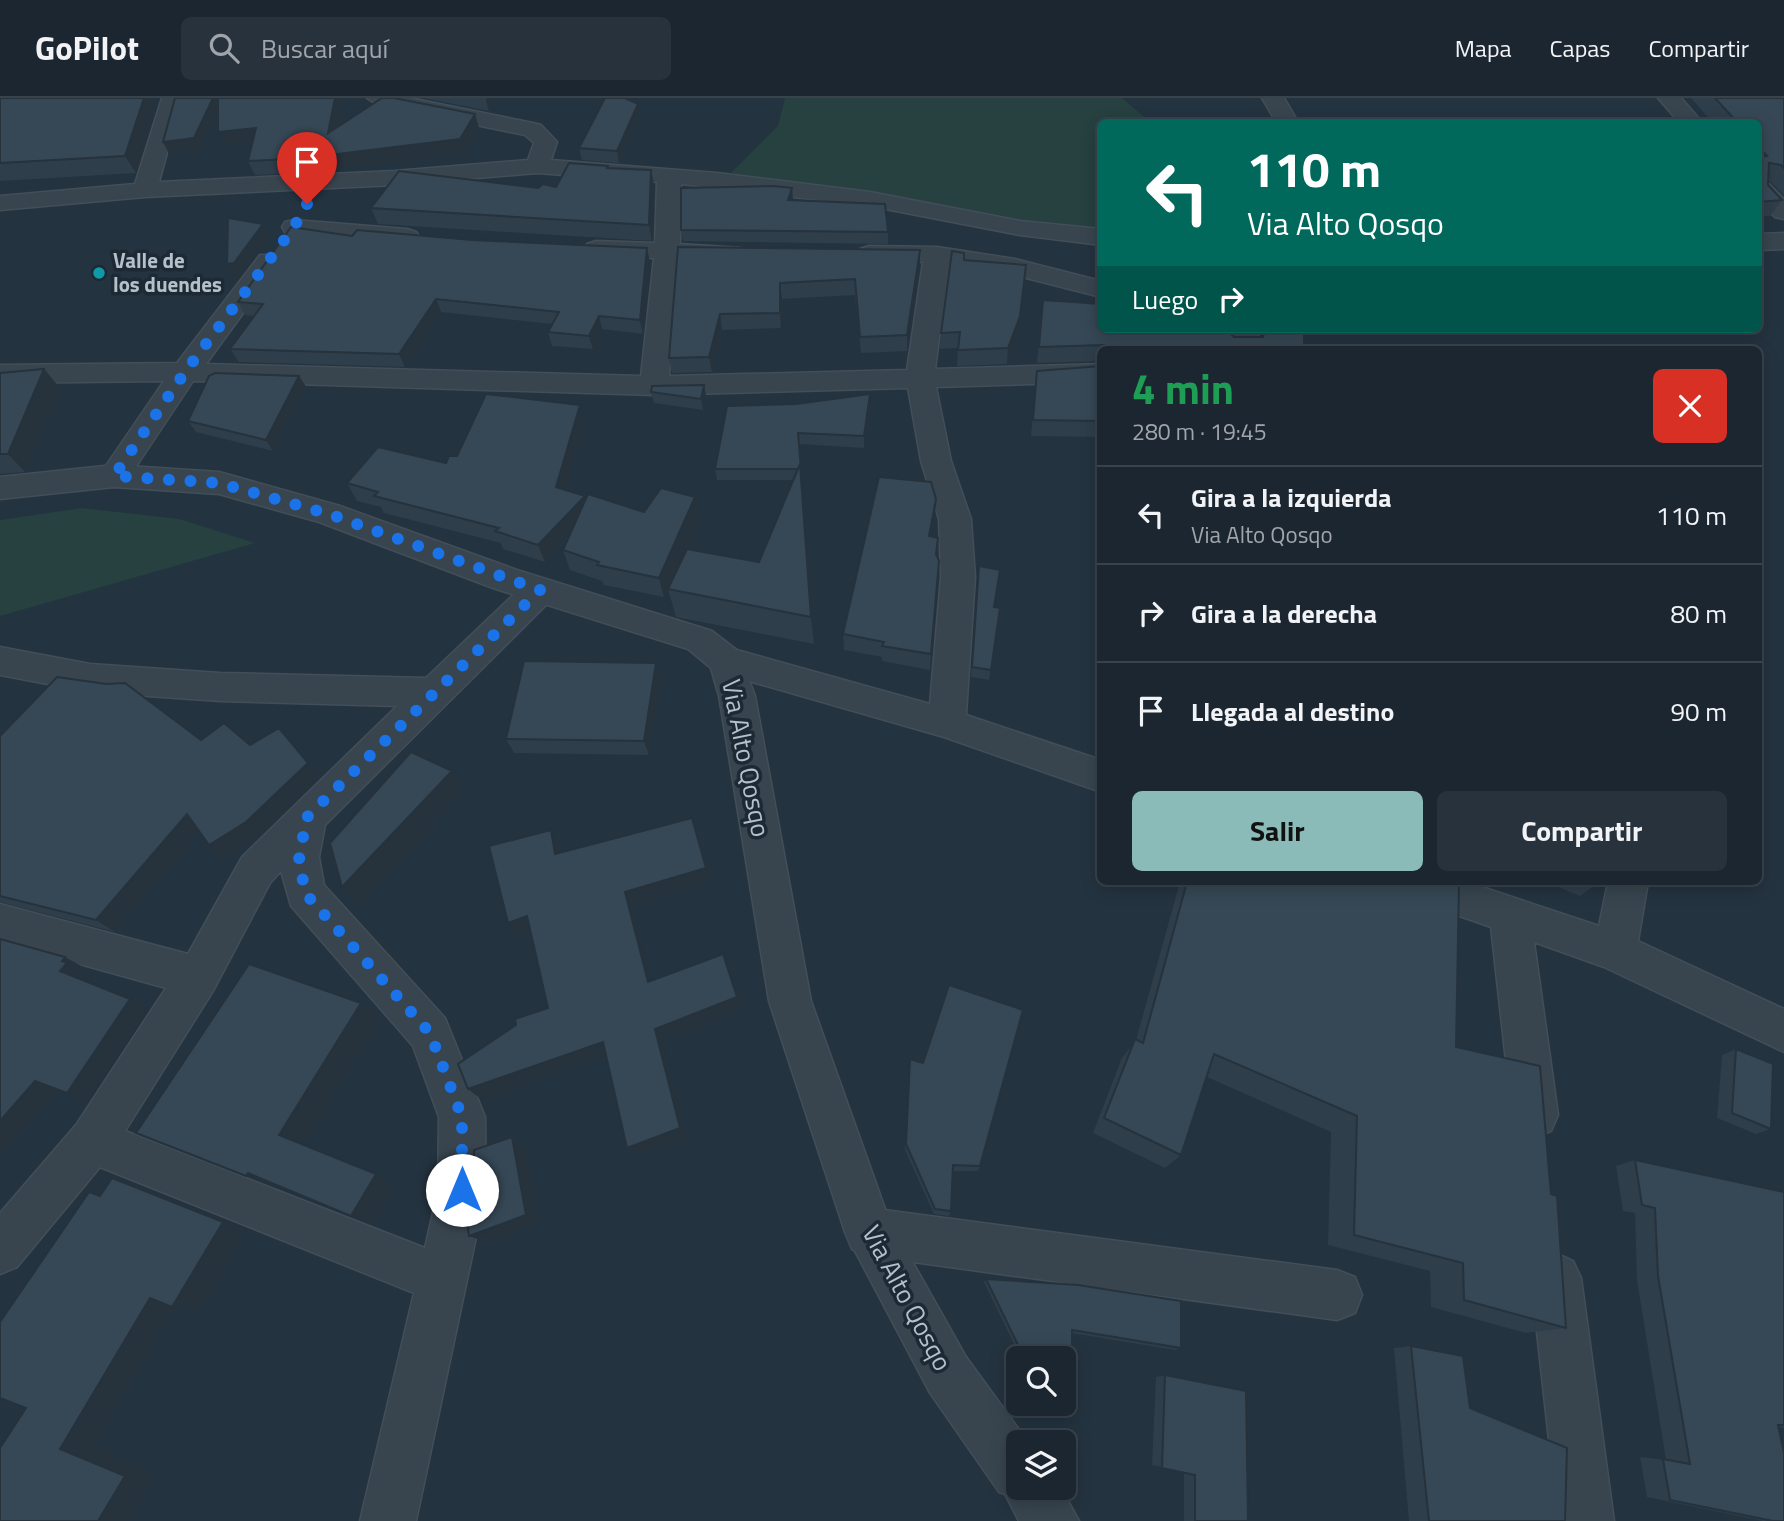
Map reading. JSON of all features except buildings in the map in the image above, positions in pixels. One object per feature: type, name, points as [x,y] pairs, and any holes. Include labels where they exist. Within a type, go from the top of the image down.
[{"type":"street","points":[[145,190],[170,102],[176,98]]},
{"type":"street","points":[[378,98],[533,130],[546,142],[537,166]]},
{"type":"street","points":[[1273,98],[1285,119]]},
{"type":"street","points":[[1669,98],[1688,119]]},
{"type":"street","points":[[0,202],[145,190],[320,182],[537,166],[669,179],[717,180],[870,199],[1020,228],[1097,237]]},
{"type":"street","points":[[654,386],[667,252],[669,179]]},
{"type":"street","points":[[114,476],[185,372],[294,227],[320,182]]},
{"type":"street","points":[[1762,190],[1784,212]]},
{"type":"street","points":[[294,227],[438,240]]},
{"type":"street","points":[[1762,242],[1784,241]]},
{"type":"street","points":[[572,248],[761,253]]},
{"type":"street","points":[[842,254],[937,255],[1015,267],[1097,288]]},
{"type":"street","points":[[937,255],[920,376],[936,461],[955,519],[958,577],[947,723]]},
{"type":"street","points":[[0,373],[185,372],[654,386],[920,376],[1097,373]]},
{"type":"street","name":"Via Alto Qosqo","points":[[0,488],[114,476],[219,483],[329,514],[540,590],[700,640],[726,661],[737,696],[790,1000],[869,1232],[948,1375],[1006,1456]]},
{"type":"street","points":[[0,1250],[92,1142],[198,976],[256,870],[540,590]]},
{"type":"street","points":[[0,661],[90,678],[220,687],[435,692]]},
{"type":"street","points":[[726,661],[947,723],[1097,775]]},
{"type":"street","points":[[307,817],[299,857],[305,893],[430,1033],[462,1117],[462,1190],[388,1521]]},
{"type":"street","points":[[1422,885],[1615,951],[1784,1031]]},
{"type":"street","points":[[1615,951],[1627,885]]},
{"type":"street","points":[[1510,915],[1541,1163]]},
{"type":"street","points":[[0,923],[198,976]]},
{"type":"street","points":[[92,1142],[444,1280]]},
{"type":"street","points":[[869,1232],[1337,1295]]},
{"type":"street","points":[[1550,1232],[1586,1521]]},
{"type":"street","points":[[1037,1500],[1051,1521]]},
{"type":"green space","points":[[785,98],[1122,98],[1146,119],[1097,119],[1097,229],[1026,224],[731,173],[778,126]]},
{"type":"green space","points":[[82,508],[179,519],[255,543],[0,616],[0,520]]},
{"type":"place","name":"Valle de los duendes","points":[[99,273]]},
{"type":"route","points":[[307,204],[294,227],[185,372],[114,476],[219,483],[329,514],[540,590],[307,817],[299,857],[305,893],[343,932],[430,1033],[462,1117],[462,1190]]}]
